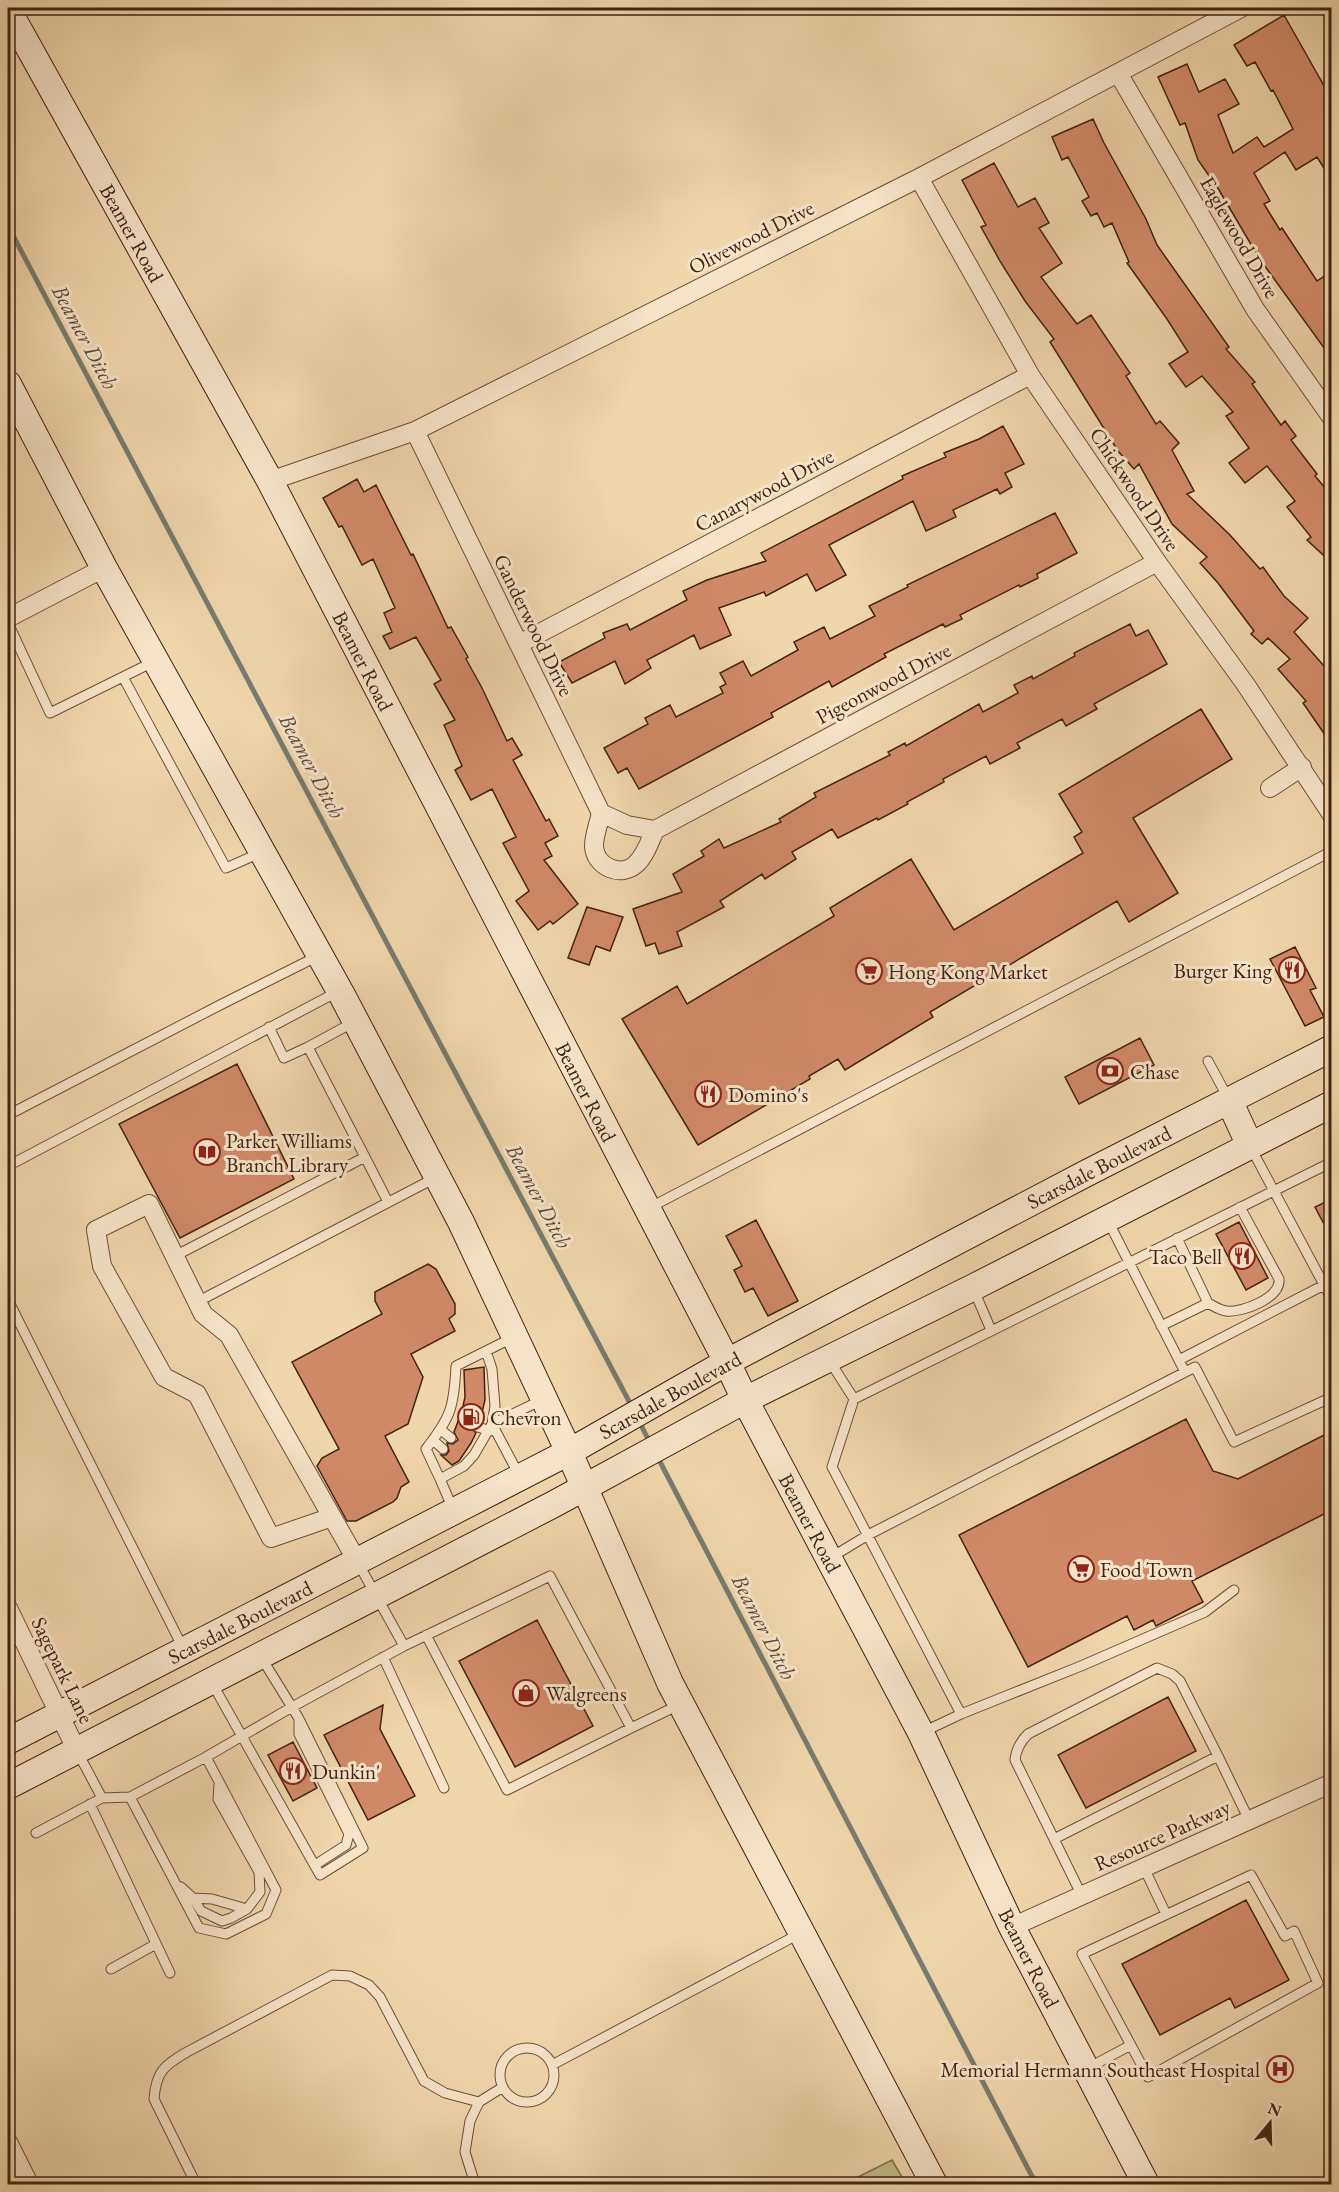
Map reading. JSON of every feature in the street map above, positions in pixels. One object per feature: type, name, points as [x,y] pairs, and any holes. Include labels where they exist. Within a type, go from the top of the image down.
[{"type":"main road","name":"Beamer Road","points":[[8,10],[270,481],[647,1210],[717,1368],[736,1405],[829,1559],[921,1733],[1012,1927],[1146,2184]]},
{"type":"main road","points":[[8,384],[104,568],[340,990],[461,1222],[568,1452],[592,1483],[681,1704],[934,2184]]},
{"type":"main road","name":"Scarsdale Boulevard","points":[[8,1741],[591,1440],[717,1368],[1332,1048]]},
{"type":"main road","points":[[1229,1100],[1250,1146]]},
{"type":"main road","name":"Scarsdale Boulevard","points":[[8,1786],[592,1483],[736,1405],[972,1288],[1332,1104]]},
{"type":"street","name":"Olivewood Drive","points":[[270,481],[415,431],[919,178],[1241,8]]},
{"type":"street","name":"Eaglewood Drive","points":[[1118,73],[1255,309],[1332,418]]},
{"type":"street","name":"Chickwood Drive","points":[[919,178],[1030,375],[1157,562],[1239,675],[1332,815]]},
{"type":"street","name":"Canarywood Drive","points":[[519,644],[1030,375]]},
{"type":"street","name":"Ganderwood Drive","points":[[415,431],[601,813]]},
{"type":"street","name":"Pigeonwood Drive","points":[[655,830],[1157,562]]},
{"type":"street","points":[[8,621],[104,568]]},
{"type":"street","points":[[1270,788],[1302,767]]},
{"type":"street","points":[[601,813],[627,825],[655,830],[638,862],[630,868],[621,871],[611,869],[597,856],[594,847],[601,813]]},
{"type":"street","points":[[332,1517],[271,1538],[197,1394],[164,1377],[158,1367],[102,1266],[96,1230],[149,1204],[203,1314],[229,1335],[357,1561]]},
{"type":"street","name":"Sagepark Lane","points":[[8,1608],[77,1751]]},
{"type":"street","name":"Resource Parkway","points":[[1012,1927],[1332,1783]]},
{"type":"street","points":[[8,2142],[29,2184]]},
{"type":"lane","points":[[8,621],[50,714],[156,661]]},
{"type":"lane","points":[[123,677],[226,868],[262,852]]},
{"type":"lane","points":[[647,1210],[1332,851]]},
{"type":"lane","points":[[8,1115],[320,955]]},
{"type":"lane","points":[[8,1166],[340,990]]},
{"type":"lane","points":[[270,1028],[284,1058],[356,1020]]},
{"type":"lane","points":[[308,1047],[388,1202]]},
{"type":"lane","points":[[1208,1061],[1229,1100]]},
{"type":"lane","points":[[1250,1146],[1332,1300]]},
{"type":"lane","points":[[175,1256],[365,1157]]},
{"type":"lane","points":[[962,1714],[832,1467],[854,1399],[1332,1162]]},
{"type":"lane","points":[[197,1302],[437,1177]]},
{"type":"lane","points":[[1177,1238],[1208,1303],[1222,1311],[1234,1312],[1245,1309],[1275,1294],[1279,1286],[1279,1279],[1240,1207]]},
{"type":"lane","points":[[1107,1219],[1185,1372]]},
{"type":"lane","points":[[1179,1360],[1324,1285]]},
{"type":"lane","points":[[972,1288],[991,1330]]},
{"type":"lane","points":[[8,1300],[184,1650]]},
{"type":"lane","points":[[1161,1326],[1208,1303]]},
{"type":"lane","points":[[454,1511],[426,1449],[445,1425],[460,1373],[456,1366],[515,1337]]},
{"type":"lane","points":[[486,1351],[489,1383],[495,1406],[491,1428],[520,1476]]},
{"type":"lane","points":[[828,1359],[854,1399]]},
{"type":"lane","points":[[829,1559],[868,1535],[1195,1367],[1234,1442],[1332,1396]]},
{"type":"lane","points":[[455,1386],[465,1385]]},
{"type":"lane","points":[[440,1479],[461,1464],[491,1428],[544,1399]]},
{"type":"lane","points":[[453,1401],[464,1402]]},
{"type":"lane","points":[[484,1405],[495,1406]]},
{"type":"lane","points":[[448,1415],[460,1419]]},
{"type":"lane","points":[[478,1427],[491,1428]]},
{"type":"lane","points":[[441,1430],[451,1438]]},
{"type":"lane","points":[[433,1440],[443,1449]]},
{"type":"lane","points":[[357,1561],[404,1646]]},
{"type":"lane","points":[[36,1833],[102,1798],[130,1797],[383,1657],[550,1575],[631,1728]]},
{"type":"lane","points":[[921,1733],[1205,1612],[1234,1590]]},
{"type":"lane","points":[[426,1635],[507,1790],[681,1704]]},
{"type":"lane","points":[[210,1681],[320,1875],[363,1848],[298,1717],[261,1655]]},
{"type":"lane","points":[[383,1657],[444,1788]]},
{"type":"lane","points":[[1082,1896],[1015,1760],[1016,1750],[1028,1734],[1157,1668],[1180,1681],[1249,1820]]},
{"type":"lane","points":[[298,1717],[299,1734],[349,1834],[346,1845],[315,1864]]},
{"type":"lane","points":[[77,1751],[102,1798]]},
{"type":"lane","points":[[1054,1839],[1218,1756]]},
{"type":"lane","points":[[130,1797],[200,1928],[226,1934],[266,1914],[276,1890],[206,1757]]},
{"type":"lane","points":[[174,1881],[193,1898],[201,1911],[209,1917],[222,1921],[247,1908],[260,1892],[259,1872],[218,1799],[219,1782]]},
{"type":"lane","points":[[90,1804],[170,1973]]},
{"type":"lane","points":[[1144,1868],[1166,1914]]},
{"type":"lane","points":[[1251,1875],[1285,1935],[1294,1932],[1318,1983],[1148,2077],[1082,1953],[1166,1914],[1251,1875]]},
{"type":"lane","points":[[193,1898],[212,1899],[247,1908]]},
{"type":"lane","points":[[552,2065],[801,1933]]},
{"type":"lane","points":[[111,1969],[156,1944]]},
{"type":"lane","points":[[196,2184],[154,2099],[154,2088],[159,2072],[171,2061],[187,2052],[332,1975],[350,1976],[369,1985],[380,1997],[424,2081],[445,2093],[479,2102]]},
{"type":"lane","points":[[1086,2069],[1131,2044]]},
{"type":"lane","points":[[523,2048],[541,2052],[552,2065],[554,2082],[545,2096],[538,2101],[521,2102],[512,2098],[503,2087],[500,2074],[502,2065],[514,2051],[523,2048]]},
{"type":"lane","points":[[475,2184],[465,2152],[470,2121],[479,2102],[503,2087]]},
{"type":"shaded area","points":[[892,2160],[906,2184],[844,2184]]},
{"type":"building","points":[[1284,15],[1332,100],[1332,181],[1317,157],[1296,170],[1285,152],[1254,173],[1270,201],[1264,204],[1317,281],[1332,271],[1332,359],[1259,258],[1219,190],[1198,160],[1185,123],[1180,125],[1158,77],[1187,64],[1199,92],[1225,79],[1239,104],[1218,115],[1233,153],[1257,137],[1264,147],[1293,129],[1273,90],[1271,91],[1255,62],[1247,66],[1234,45]]},
{"type":"building","points":[[1093,119],[1146,219],[1157,245],[1229,347],[1226,349],[1255,382],[1252,384],[1281,425],[1285,421],[1296,436],[1291,440],[1317,474],[1315,476],[1332,496],[1332,563],[1307,540],[1311,537],[1287,507],[1295,501],[1267,466],[1245,483],[1229,463],[1249,448],[1226,416],[1233,412],[1202,376],[1186,387],[1169,364],[1188,352],[1127,263],[1129,262],[1112,223],[1104,227],[1097,213],[1091,216],[1082,201],[1089,197],[1068,157],[1062,160],[1052,137]]},
{"type":"building","points":[[994,163],[1018,207],[1035,198],[1049,223],[1039,228],[1062,263],[1041,277],[1077,324],[1091,315],[1130,373],[1126,376],[1156,424],[1160,421],[1179,443],[1172,450],[1194,491],[1187,494],[1230,535],[1260,569],[1263,567],[1284,596],[1308,618],[1294,632],[1332,675],[1332,745],[1303,703],[1306,701],[1278,669],[1290,659],[1268,638],[1262,644],[1251,634],[1254,631],[1200,563],[1207,557],[1172,524],[1139,464],[1134,469],[1118,451],[1050,342],[1054,339],[1025,301],[1000,261],[981,227],[986,225],[962,180]]},
{"type":"building","points":[[1003,426],[1024,464],[1005,473],[1012,487],[1000,494],[997,489],[953,510],[956,517],[926,531],[913,501],[829,545],[846,575],[816,591],[807,574],[766,596],[764,592],[719,608],[731,635],[700,649],[694,635],[647,660],[651,668],[625,684],[615,661],[572,683],[559,662],[605,638],[603,633],[627,624],[630,630],[687,600],[683,591],[707,580],[766,561],[761,553],[903,479],[902,476],[946,457],[944,453],[979,439]]},
{"type":"building","points":[[357,479],[364,492],[376,485],[411,555],[413,554],[448,628],[451,627],[468,657],[466,659],[507,741],[512,738],[522,755],[513,760],[546,821],[549,819],[558,836],[545,843],[552,856],[544,860],[578,904],[553,924],[550,921],[538,930],[516,901],[529,891],[503,843],[516,837],[492,789],[471,800],[455,770],[462,766],[444,725],[455,720],[434,684],[441,680],[416,637],[390,649],[383,636],[392,632],[384,613],[395,608],[373,559],[362,565],[342,526],[339,527],[323,498]]},
{"type":"building","points":[[1055,513],[1077,553],[1037,574],[1038,578],[1020,587],[1019,585],[960,615],[962,619],[945,627],[943,624],[884,654],[886,657],[832,687],[829,681],[771,713],[773,717],[639,789],[627,768],[618,773],[604,748],[648,724],[645,718],[670,705],[676,717],[723,693],[720,687],[726,684],[720,673],[743,661],[751,676],[798,650],[794,642],[824,627],[830,639],[875,616],[869,606]]},
{"type":"building","points":[[1130,624],[1136,636],[1148,630],[1167,664],[1094,704],[1097,709],[1066,726],[1062,719],[1017,743],[1020,748],[990,764],[986,756],[943,779],[944,782],[878,820],[877,818],[838,838],[832,829],[792,852],[796,859],[765,879],[762,874],[720,901],[724,907],[677,932],[682,946],[659,954],[655,943],[646,946],[633,909],[682,892],[673,874],[704,856],[701,851],[719,839],[724,848],[781,822],[779,819],[816,797],[814,793],[890,755],[888,752],[905,743],[906,746],[979,704],[983,712],[1018,693],[1014,685],[1032,676],[1033,679],[1075,656],[1074,653]]},
{"type":"building","points":[[1201,709],[1232,759],[1133,818],[1178,893],[1129,922],[1117,901],[930,1012],[933,1017],[845,1070],[838,1059],[809,1076],[810,1079],[698,1145],[622,1019],[677,986],[687,1004],[834,916],[830,908],[911,859],[954,930],[1083,853],[1074,837],[1082,832],[1059,794]]},
{"type":"building","points":[[587,907],[623,917],[610,951],[596,946],[589,965],[568,958]]},
{"type":"building","name":"Burger King","points":[[1295,947],[1316,988],[1310,990],[1324,1017],[1305,1026],[1270,959]]},
{"type":"building","name":"Chase","points":[[1140,1038],[1154,1065],[1079,1104],[1065,1077]]},
{"type":"building","name":"Parker Williams Branch Library","points":[[237,1064],[294,1179],[180,1238],[119,1124]]},
{"type":"building","points":[[1332,1199],[1332,1239],[1315,1207]]},
{"type":"building","points":[[756,1220],[798,1301],[768,1316],[753,1288],[745,1292],[734,1270],[742,1266],[726,1236]]},
{"type":"building","name":"Taco Bell","points":[[1239,1222],[1268,1278],[1246,1290],[1216,1234]]},
{"type":"building","points":[[428,1264],[436,1269],[455,1304],[455,1314],[449,1319],[455,1331],[411,1354],[423,1377],[408,1424],[385,1436],[409,1482],[401,1487],[393,1502],[356,1521],[347,1521],[317,1466],[322,1458],[339,1449],[292,1362],[382,1314],[375,1301],[375,1292]]},
{"type":"building","name":"Chevron","points":[[484,1367],[485,1400],[480,1421],[472,1424],[472,1429],[476,1433],[459,1461],[452,1465],[441,1455],[446,1455],[449,1451],[447,1443],[453,1444],[458,1440],[454,1432],[465,1397],[464,1370]]},
{"type":"building","name":"Food Town","points":[[1186,1419],[1213,1471],[1238,1479],[1332,1431],[1332,1510],[1192,1581],[1203,1602],[1156,1626],[1153,1620],[1134,1630],[1127,1616],[1028,1667],[959,1535]]},
{"type":"building","name":"Walgreens","points":[[537,1620],[593,1726],[515,1767],[459,1661]]},
{"type":"building","points":[[1168,1697],[1196,1751],[1086,1808],[1058,1755]]},
{"type":"building","points":[[383,1705],[380,1729],[415,1796],[368,1820],[324,1735]]},
{"type":"building","name":"Dunkin'","points":[[293,1742],[317,1788],[293,1801],[268,1755]]},
{"type":"building","points":[[1246,1900],[1289,1980],[1235,2008],[1230,1998],[1160,2035],[1122,1964]]},
{"type":"waterway","name":"Beamer Ditch","points":[[8,226],[632,1407]]},
{"type":"waterway","name":"Beamer Ditch","points":[[639,1421],[651,1445]]},
{"type":"waterway","name":"Beamer Ditch","points":[[657,1456],[1036,2184]]},
{"type":"place","name":"Burger King","points":[[1292,970]]},
{"type":"place","name":"Hong Kong Market","points":[[869,971]]},
{"type":"place","name":"Chase","points":[[1110,1071]]},
{"type":"place","name":"Domino's","points":[[708,1094]]},
{"type":"place","name":"Parker Williams Branch Library","points":[[207,1152]]},
{"type":"place","name":"Taco Bell","points":[[1242,1256]]},
{"type":"place","name":"Chevron","points":[[471,1417]]},
{"type":"place","name":"Food Town","points":[[1081,1569]]},
{"type":"place","name":"Walgreens","points":[[526,1693]]},
{"type":"place","name":"Dunkin'","points":[[293,1771]]},
{"type":"place","name":"Memorial Hermann Southeast Hospital","points":[[1280,2069]]}]
